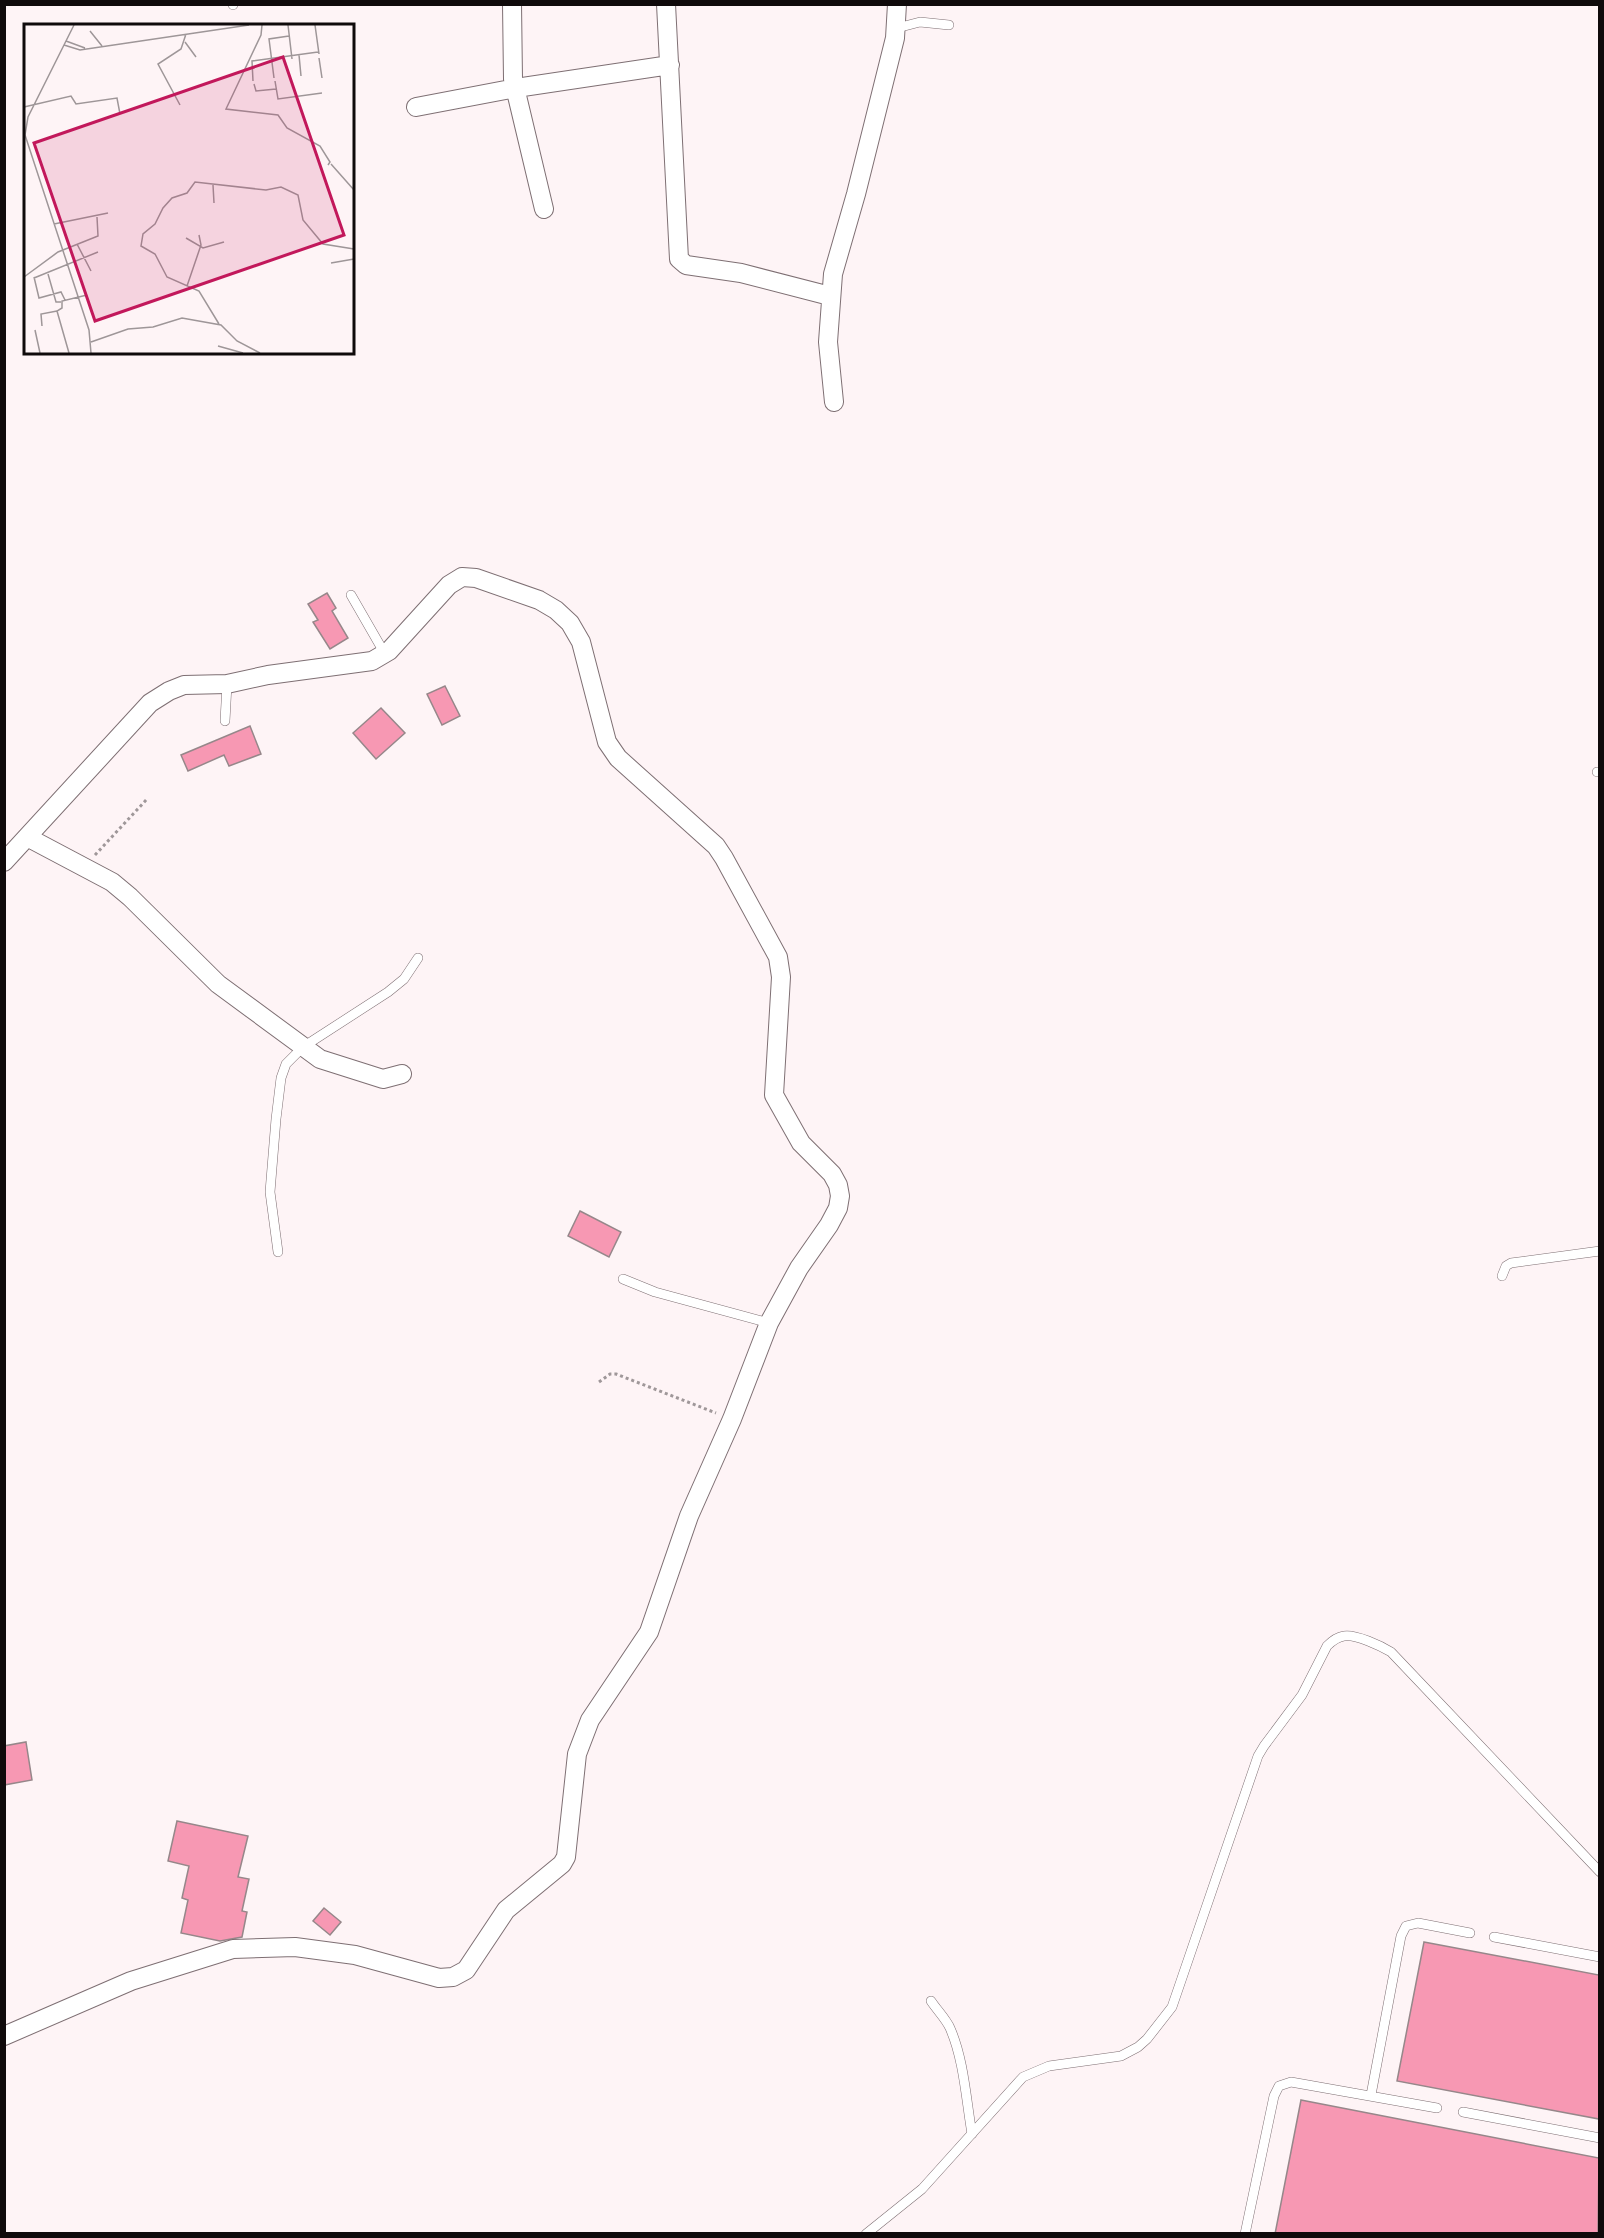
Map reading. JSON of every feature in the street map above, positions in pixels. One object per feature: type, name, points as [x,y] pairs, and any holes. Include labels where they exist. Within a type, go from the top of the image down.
[{"type":"street","points":[[512,4],[513,79],[544,209]]},
{"type":"street","points":[[666,4],[679,259],[686,265],[741,273],[830,296]]},
{"type":"street","points":[[834,402],[828,342],[833,274],[856,194],[897,28],[897,4]]},
{"type":"street","points":[[416,107],[516,88],[670,65]]},
{"type":"street","points":[[4,862],[154,700],[180,686],[227,684],[268,675],[372,661],[385,654],[449,585],[462,577],[476,578],[529,597],[556,610],[570,623],[581,642],[607,742],[618,758],[716,846],[778,957],[781,977],[773,1086],[776,1102],[801,1143],[832,1174],[838,1185],[840,1196],[838,1208],[829,1225],[799,1268],[769,1323],[732,1419],[689,1516],[649,1632],[590,1720],[581,1739],[577,1754],[566,1857],[562,1864],[506,1910],[466,1970],[453,1977],[440,1978],[354,1955],[295,1947],[233,1948],[130,1981],[4,2036]]},
{"type":"street","points":[[27,837],[112,882],[218,984],[320,1059],[383,1079],[402,1074]]},
{"type":"lane","points":[[897,28],[920,22],[950,25]]},
{"type":"lane","points":[[351,595],[385,654]]},
{"type":"lane","points":[[225,722],[227,684]]},
{"type":"lane","points":[[278,1252],[270,1192],[281,1078],[286,1064],[303,1047],[388,992],[404,979],[418,958]]},
{"type":"lane","points":[[1502,1276],[1506,1266],[1511,1263],[1599,1251]]},
{"type":"lane","points":[[623,1280],[655,1292],[769,1323]]},
{"type":"lane","points":[[866,2234],[922,2189],[1023,2077],[1048,2066],[1121,2056],[1147,2039],[1172,2007],[1258,1756],[1296,1704],[1327,1646],[1334,1640],[1345,1635],[1382,1646],[1391,1652],[1599,1872]]},
{"type":"lane","points":[[1371,2095],[1401,1936],[1406,1926],[1418,1923],[1470,1933]]},
{"type":"lane","points":[[1494,1937],[1599,1958]]},
{"type":"lane","points":[[931,2001],[949,2026],[954,2038],[960,2059],[972,2134]]},
{"type":"lane","points":[[1245,2234],[1274,2096],[1279,2086],[1291,2082],[1437,2108]]},
{"type":"lane","points":[[1463,2112],[1599,2138]]},
{"type":"path","points":[[84,867],[148,798]]},
{"type":"path","points":[[599,1382],[610,1374],[615,1374],[732,1419]]},
{"type":"building","points":[[327,593],[336,608],[332,611],[348,638],[330,649],[313,622],[318,620],[308,604]]},
{"type":"building","points":[[445,686],[460,716],[442,725],[427,694]]},
{"type":"building","points":[[381,708],[405,733],[376,759],[353,733]]},
{"type":"building","points":[[250,726],[261,754],[229,766],[224,755],[188,771],[181,755]]},
{"type":"building","points":[[580,1211],[621,1232],[609,1257],[568,1236]]},
{"type":"building","points":[[26,1742],[32,1780],[4,1785],[4,1746]]},
{"type":"building","points":[[177,1821],[248,1836],[238,1877],[249,1879],[242,1911],[247,1912],[242,1937],[220,1941],[181,1933],[188,1900],[182,1898],[189,1866],[168,1861]]},
{"type":"building","points":[[324,1908],[341,1922],[330,1935],[313,1921]]},
{"type":"building","points":[[1424,1942],[1599,1975],[1599,2119],[1397,2081]]},
{"type":"building","points":[[1301,2100],[1599,2158],[1598,2234],[1275,2234]]}]
